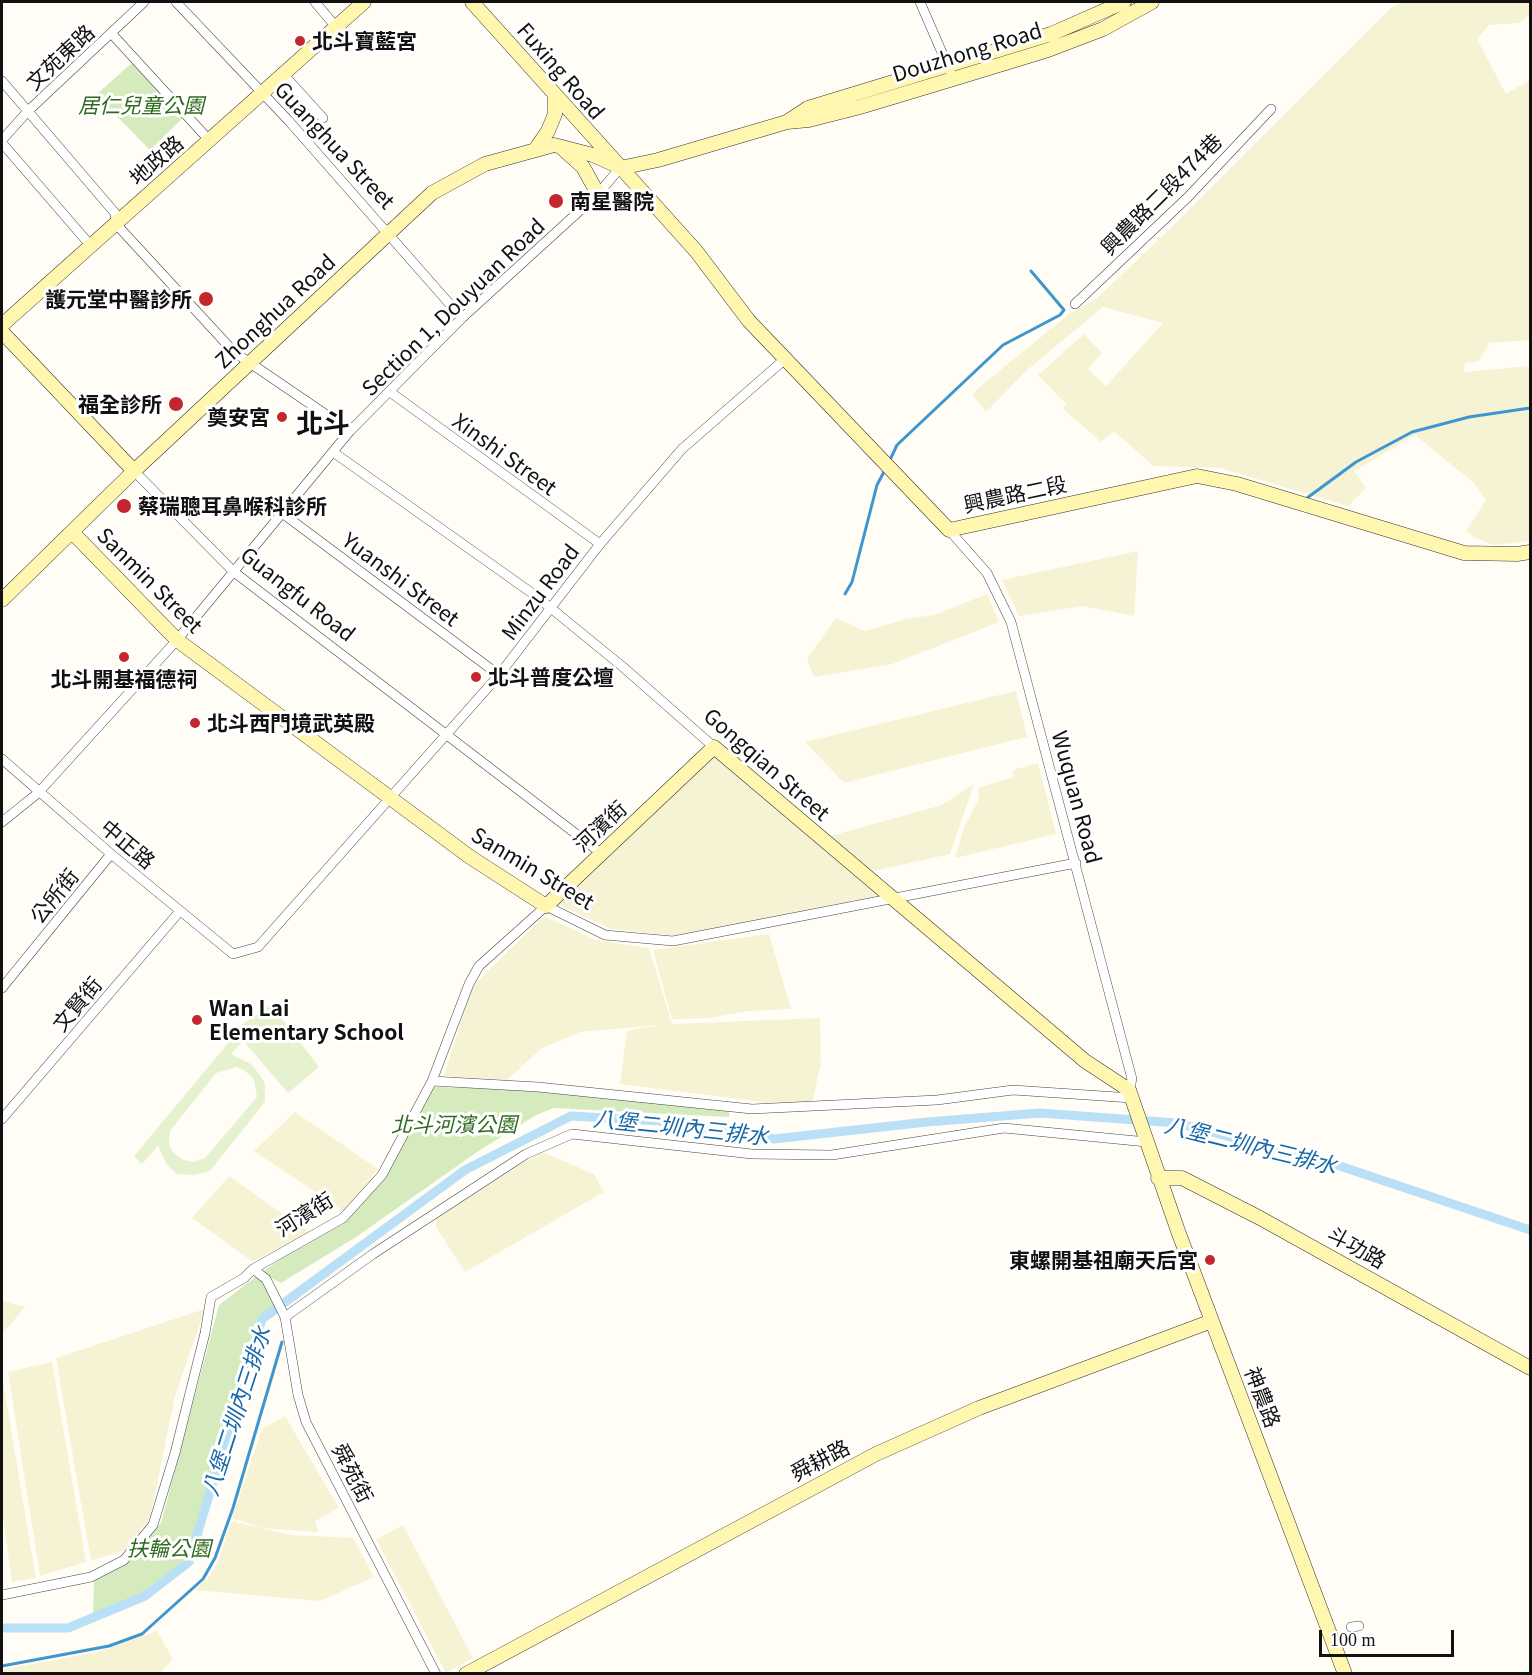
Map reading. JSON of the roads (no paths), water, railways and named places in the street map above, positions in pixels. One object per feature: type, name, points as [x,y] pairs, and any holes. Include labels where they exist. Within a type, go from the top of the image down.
[{"type":"street","name":"文苑東路","points":[[2,142],[28,111],[144,2]]},
{"type":"street","name":"Guanghua Street","points":[[176,2],[391,233],[400,249],[462,318]]},
{"type":"street","points":[[315,2],[336,27]]},
{"type":"street","name":"地政路","points":[[2,325],[364,2]]},
{"type":"street","name":"Fuxing Road","points":[[472,2],[620,168]]},
{"type":"street","points":[[920,2],[951,73]]},
{"type":"street","name":"Douzhong Road","points":[[620,168],[658,160],[787,122],[809,120],[860,107],[1051,34],[1124,2]]},
{"type":"street","name":"Douzhong Road","points":[[951,73],[1048,50],[1103,29],[1152,2]]},
{"type":"street","points":[[111,33],[210,141]]},
{"type":"street","points":[[284,74],[323,118]]},
{"type":"street","points":[[2,81],[115,213],[116,224],[234,352],[350,431]]},
{"type":"street","points":[[536,150],[555,114],[555,96]]},
{"type":"street","name":"興農路二段474巷","points":[[1075,304],[1188,197],[1271,109]]},
{"type":"street","points":[[2,142],[91,246]]},
{"type":"street","points":[[560,145],[583,167],[598,194]]},
{"type":"street","name":"Zhonghua Road","points":[[2,600],[134,471],[432,193],[485,164],[560,145],[593,155],[620,168]]},
{"type":"street","name":"Section 1, Douyuan Road","points":[[2,822],[38,793],[177,640],[350,431],[462,318],[598,194],[620,168]]},
{"type":"street","name":"興農路二段","points":[[620,168],[696,251],[742,314],[949,530],[1197,476],[1238,484],[1464,553],[1517,554],[1530,552]]},
{"type":"street","name":"Guangfu Road","points":[[2,332],[234,572],[601,853]]},
{"type":"street","name":"Minzu Road","points":[[233,954],[258,947],[392,797],[499,675],[600,544],[682,448],[785,359]]},
{"type":"street","name":"Xinshi Street","points":[[390,392],[600,544]]},
{"type":"street","name":"Gongqian Street","points":[[333,452],[552,609],[623,667],[892,900],[1085,1061],[1132,1097]]},
{"type":"street","name":"Yuanshi Street","points":[[282,513],[499,675]]},
{"type":"street","name":"Wuquan Road","points":[[949,530],[987,573],[1011,622],[1132,1079],[1132,1097]]},
{"type":"street","name":"Sanmin Street","points":[[72,532],[177,640],[470,857],[546,906],[605,935],[673,941],[1076,863]]},
{"type":"street","name":"河濱街","points":[[2,1595],[91,1577],[124,1560],[153,1525],[175,1453],[211,1297],[244,1278],[253,1269],[343,1218],[382,1176],[432,1080],[469,984],[479,966],[714,747]]},
{"type":"street","name":"中正路","points":[[2,759],[38,793],[233,954]]},
{"type":"street","name":"公所街","points":[[3,981],[111,854]]},
{"type":"street","name":"文賢街","points":[[2,1119],[180,911]]},
{"type":"street","points":[[285,1317],[373,1254],[525,1154],[572,1134],[752,1154],[832,1155],[1004,1128],[1146,1138],[1132,1097],[1013,1090],[937,1100],[752,1109],[538,1087],[432,1080]]},
{"type":"street","name":"神農路","points":[[1146,1138],[1158,1178],[1345,1674]]},
{"type":"street","name":"斗功路","points":[[1158,1178],[1182,1178],[1260,1218],[1530,1368]]},
{"type":"street","name":"舜苑街","points":[[253,1269],[266,1279],[285,1317],[298,1395],[306,1422],[436,1674]]},
{"type":"street","name":"舜耕路","points":[[466,1674],[876,1454],[979,1408],[1212,1321]]},
{"type":"waterway","points":[[889,462],[897,445],[1003,345],[1060,315],[1064,310],[1031,271]]},
{"type":"waterway","points":[[1307,498],[1356,462],[1412,432],[1469,417],[1530,408]]},
{"type":"waterway","points":[[845,594],[852,582],[877,485],[886,468]]},
{"type":"waterway","name":"八堡二圳內三排水","points":[[2,1628],[68,1628],[145,1596],[189,1562],[262,1319],[465,1170],[571,1116],[660,1121],[774,1139],[927,1122],[1040,1113],[1177,1123],[1337,1165],[1530,1230]]},
{"type":"waterway","points":[[2,1666],[109,1646],[142,1634],[203,1579],[215,1558],[233,1508],[282,1342]]},
{"type":"place","name":"北斗寶藍宮","points":[[300,41]]},
{"type":"place","name":"南星醫院","points":[[556,201]]},
{"type":"place","name":"護元堂中醫診所","points":[[206,299]]},
{"type":"place","name":"福全診所","points":[[176,404]]},
{"type":"place","name":"奠安宮","points":[[282,417]]},
{"type":"place","name":"蔡瑞聰耳鼻喉科診所","points":[[124,506]]},
{"type":"place","name":"北斗開基福德祠","points":[[124,657]]},
{"type":"place","name":"北斗普度公壇","points":[[476,677]]},
{"type":"place","name":"北斗西門境武英殿","points":[[195,723]]},
{"type":"place","name":"Wan Lai Elementary School","points":[[197,1020]]},
{"type":"place","name":"東螺開基祖廟天后宮","points":[[1210,1260]]},
{"type":"district","name":"北斗","points":[[323,423]]},
{"type":"park label","name":"居仁兒童公園","points":[[141,105]]},
{"type":"park label","name":"北斗河濱公園","points":[[454,1124]]},
{"type":"park label","name":"扶輪公園","points":[[169,1548]]}]
